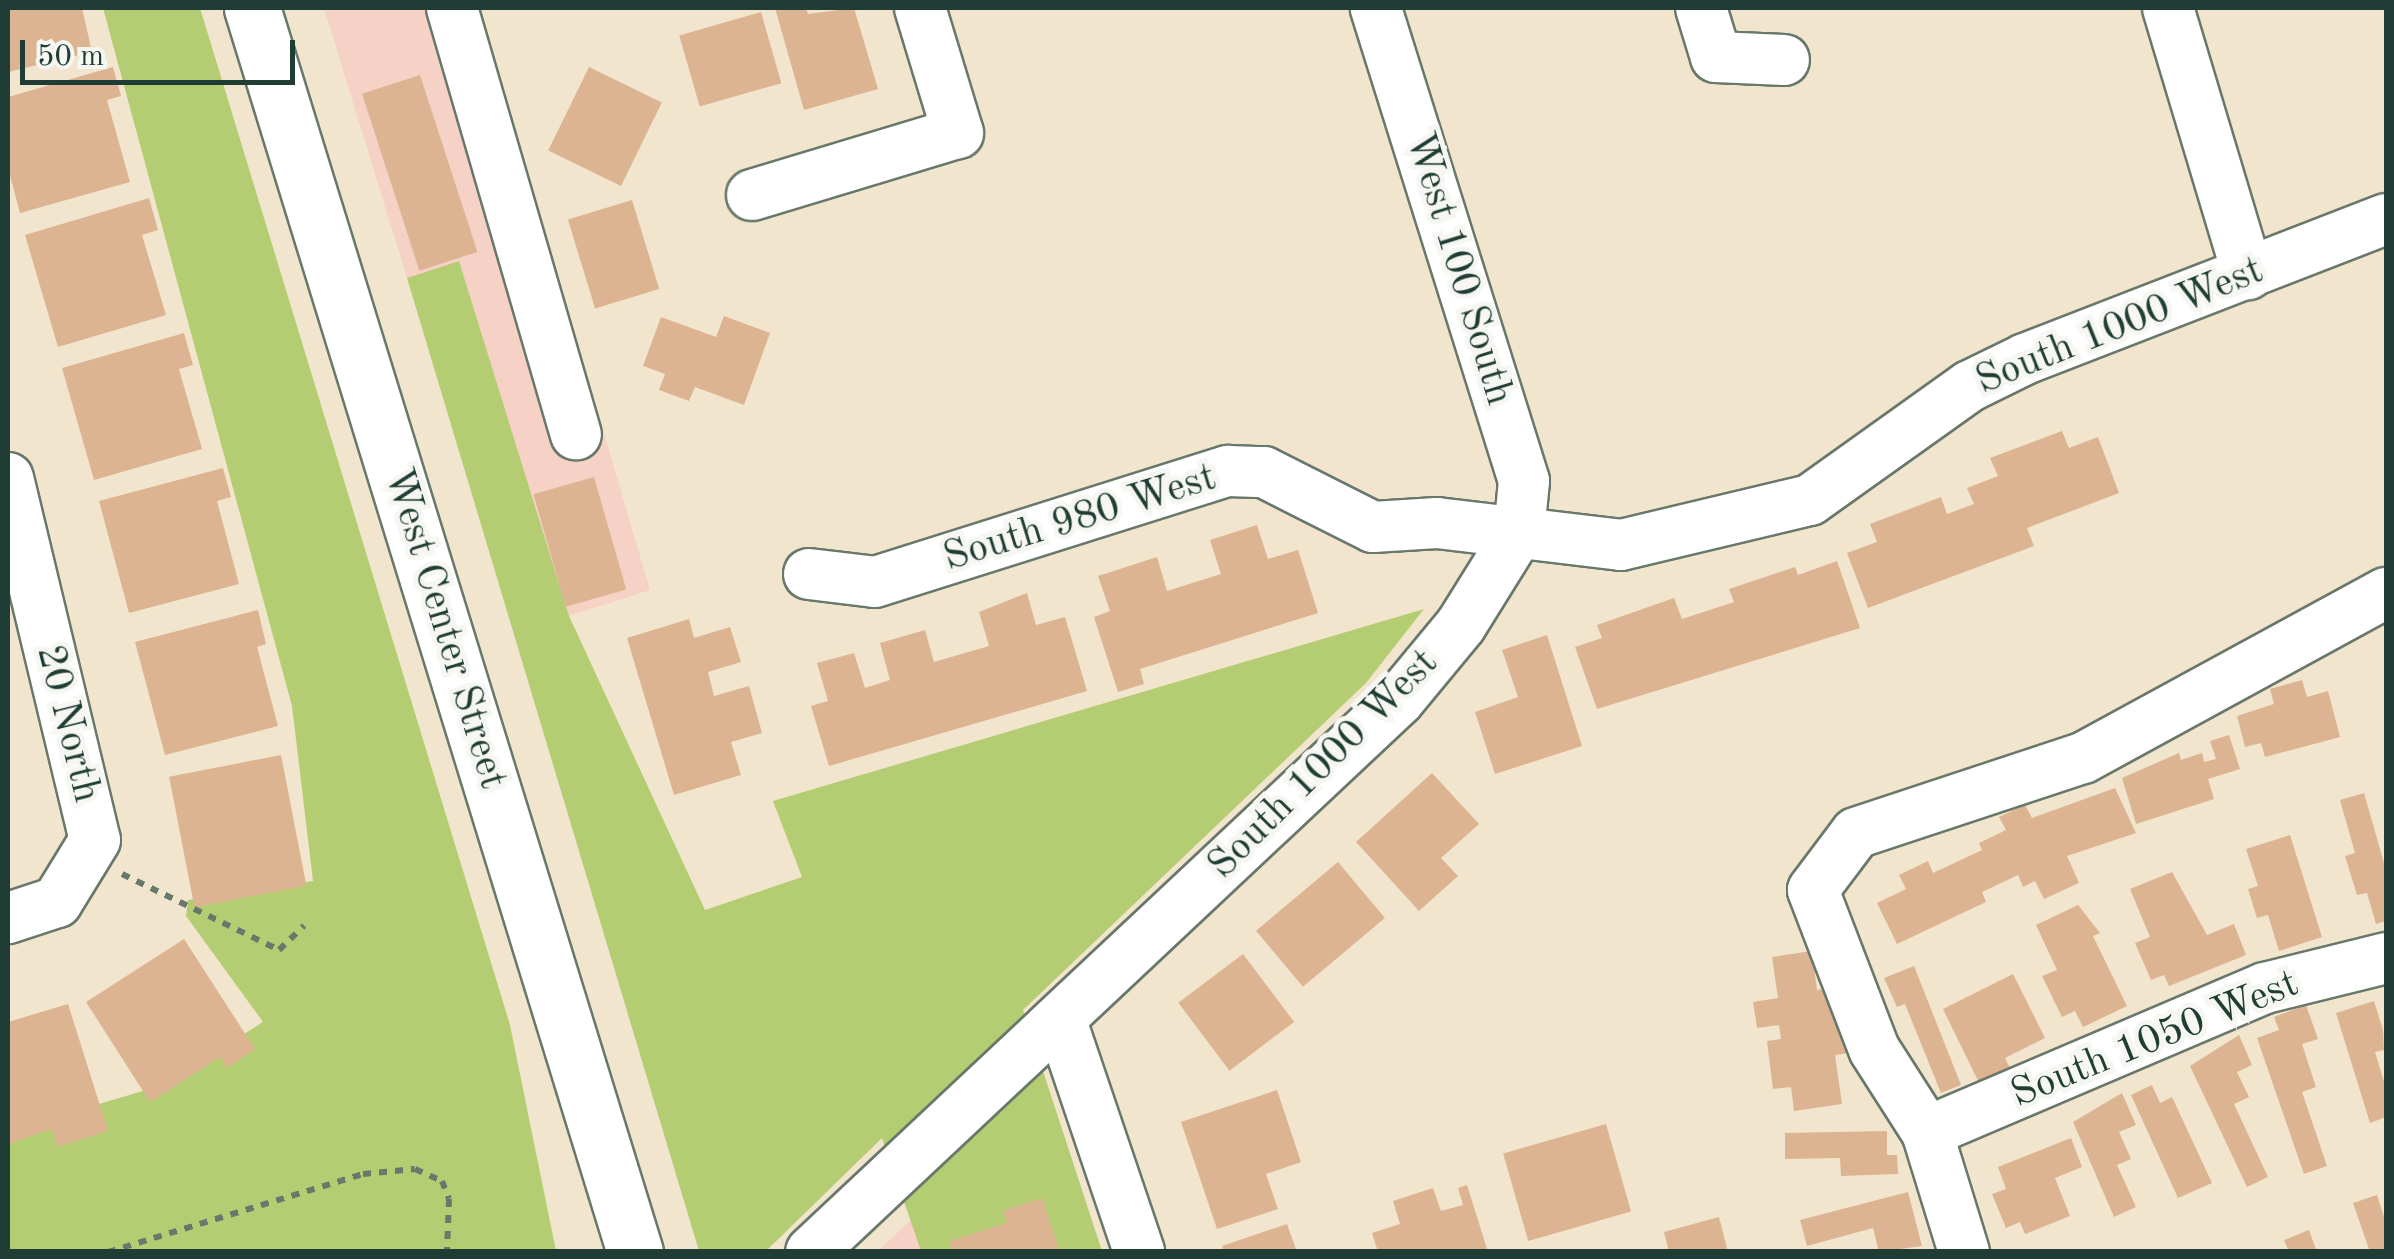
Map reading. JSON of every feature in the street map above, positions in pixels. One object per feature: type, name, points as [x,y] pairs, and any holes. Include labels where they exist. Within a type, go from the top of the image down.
[{"type":"main road","name":"West Center Street","points":[[252,8],[635,1252]]},
{"type":"street","points":[[452,8],[576,434]]},
{"type":"street","points":[[752,195],[958,133],[920,8]]},
{"type":"street","name":"West 100 South","points":[[1376,8],[1524,481],[1519,532]]},
{"type":"street","points":[[1701,8],[1716,57],[1784,60]]},
{"type":"street","points":[[2168,8],[2248,274]]},
{"type":"street","name":"South 1000 West","points":[[811,1252],[1399,700],[1461,625],[1519,532],[1621,545],[1810,500],[1970,386],[2386,220]]},
{"type":"street","name":"South 980 West","points":[[809,574],[875,582],[1228,471],[1264,472],[1373,527],[1437,522],[1519,532]]},
{"type":"street","name":"20 North","points":[[8,478],[95,840],[56,902],[8,918]]},
{"type":"street","points":[[1964,1252],[1927,1132],[1874,1050],[1813,890],[1856,833],[2084,758],[2386,593]]},
{"type":"street","name":"South 1050 West","points":[[1927,1132],[2265,988],[2386,958]]},
{"type":"street","points":[[1061,1021],[1139,1252]]},
{"type":"path","points":[[121,873],[279,950],[304,926]]},
{"type":"path","points":[[108,1252],[363,1174],[415,1169],[442,1182],[449,1198],[446,1252]]},
{"type":"shaded area","points":[[324,8],[479,8],[650,590],[569,616],[459,262],[407,278]]},
{"type":"shaded area","points":[[911,1220],[921,1251],[878,1251]]},
{"type":"green space","points":[[103,8],[200,8],[510,1025],[556,1251],[8,1252],[8,1131],[163,1085],[263,1022],[186,916],[188,900],[313,881],[292,706]]},
{"type":"green space","points":[[459,261],[569,616],[705,910],[802,877],[773,801],[1424,609],[1366,683],[1023,1010],[1102,1251],[921,1251],[882,1138],[766,1251],[699,1251],[407,278]]},
{"type":"building","points":[[8,8],[82,8],[92,52],[8,72]]},
{"type":"building","points":[[775,8],[806,8],[808,14],[854,8],[878,89],[804,110]]},
{"type":"building","points":[[761,12],[781,83],[700,107],[679,35]]},
{"type":"building","points":[[113,67],[121,96],[107,100],[130,182],[20,213],[8,168],[8,97]]},
{"type":"building","points":[[589,67],[662,103],[621,186],[548,151]]},
{"type":"building","points":[[420,75],[477,252],[419,271],[362,94]]},
{"type":"building","points":[[149,198],[158,230],[142,235],[166,315],[58,347],[25,235]]},
{"type":"building","points":[[632,200],[659,289],[595,309],[568,220]]},
{"type":"building","points":[[724,316],[770,333],[744,405],[695,387],[689,401],[659,390],[665,374],[643,366],[661,317],[716,337]]},
{"type":"building","points":[[184,333],[193,365],[179,369],[202,449],[94,480],[62,368]]},
{"type":"building","points":[[2062,431],[2069,448],[2098,437],[2119,493],[2027,528],[2034,546],[1868,608],[1847,553],[1877,542],[1870,524],[1941,497],[1947,514],[1974,504],[1967,488],[1998,476],[1990,458]]},
{"type":"building","points":[[223,468],[231,497],[217,501],[239,584],[129,613],[99,501]]},
{"type":"building","points":[[594,477],[626,589],[566,607],[533,494]]},
{"type":"building","points":[[1257,525],[1268,559],[1298,550],[1318,613],[1140,669],[1144,684],[1118,692],[1094,617],[1110,611],[1098,576],[1157,557],[1167,591],[1221,574],[1210,540]]},
{"type":"building","points":[[1837,561],[1860,628],[1597,709],[1575,647],[1602,638],[1597,625],[1674,598],[1682,619],[1734,602],[1729,589],[1795,567],[1798,575]]},
{"type":"building","points":[[1027,593],[1036,625],[1065,617],[1087,691],[829,766],[811,706],[828,701],[817,663],[854,653],[865,688],[890,680],[880,643],[925,630],[934,662],[989,646],[979,612]]},
{"type":"building","points":[[258,610],[266,644],[257,647],[278,726],[165,755],[135,642]]},
{"type":"building","points":[[689,619],[694,638],[730,627],[741,662],[708,672],[714,696],[749,686],[762,733],[731,742],[741,775],[674,795],[627,638]]},
{"type":"building","points":[[1547,635],[1582,746],[1495,774],[1475,712],[1518,697],[1502,650]]},
{"type":"building","points":[[2302,680],[2307,697],[2328,691],[2340,737],[2265,757],[2261,743],[2245,747],[2237,716],[2274,704],[2270,689]]},
{"type":"building","points":[[2229,735],[2240,769],[2208,779],[2214,799],[2136,824],[2122,778],[2179,753],[2181,760],[2202,753],[2204,762],[2216,759],[2210,741]]},
{"type":"building","points":[[281,755],[306,886],[194,907],[169,777]]},
{"type":"building","points":[[1432,773],[1479,824],[1441,858],[1458,876],[1419,911],[1356,842]]},
{"type":"building","points":[[2115,788],[2136,833],[2067,856],[2079,883],[2044,899],[2035,881],[2023,887],[2018,875],[1982,892],[1986,902],[1897,944],[1877,903],[1906,889],[1899,875],[1928,861],[1933,873],[1982,850],[1979,843],[2006,830],[1999,817],[2025,805],[2032,818]]},
{"type":"building","points":[[2364,793],[2386,870],[2386,921],[2376,924],[2367,893],[2357,895],[2345,856],[2355,853],[2340,800]]},
{"type":"building","points":[[2290,835],[2322,937],[2279,951],[2268,915],[2257,918],[2248,889],[2258,886],[2246,849]]},
{"type":"building","points":[[1338,862],[1385,918],[1303,987],[1256,931]]},
{"type":"building","points":[[2172,872],[2207,935],[2234,924],[2246,955],[2169,986],[2164,975],[2151,980],[2135,943],[2150,937],[2130,889]]},
{"type":"building","points":[[2078,905],[2100,933],[2093,936],[2127,1006],[2083,1027],[2075,1011],[2062,1017],[2042,976],[2057,970],[2036,925]]},
{"type":"building","points":[[184,939],[255,1049],[227,1068],[220,1057],[150,1102],[86,1002]]},
{"type":"building","points":[[1812,951],[1817,990],[1831,988],[1843,1009],[1849,1053],[1835,1055],[1842,1104],[1794,1111],[1791,1087],[1773,1089],[1767,1041],[1781,1039],[1779,1025],[1757,1028],[1753,1002],[1778,998],[1772,957]]},
{"type":"building","points":[[1243,954],[1294,1022],[1229,1071],[1178,1003]]},
{"type":"building","points":[[1914,966],[1961,1085],[1941,1093],[1905,1004],[1897,1007],[1884,978]]},
{"type":"building","points":[[2013,974],[2045,1038],[2005,1058],[2014,1076],[1983,1091],[1943,1009]]},
{"type":"building","points":[[2374,1001],[2383,1030],[2384,1050],[2375,1052],[2386,1088],[2386,1117],[2370,1123],[2336,1013]]},
{"type":"building","points":[[68,1004],[108,1131],[57,1147],[52,1129],[8,1144],[8,1022]]},
{"type":"building","points":[[2306,1005],[2318,1039],[2302,1044],[2316,1087],[2302,1092],[2327,1166],[2304,1174],[2257,1038],[2279,1030],[2274,1017]]},
{"type":"building","points":[[2239,1035],[2252,1065],[2237,1072],[2249,1097],[2234,1104],[2268,1177],[2247,1187],[2190,1066]]},
{"type":"building","points":[[2152,1085],[2160,1103],[2172,1097],[2212,1183],[2178,1198],[2131,1095]]},
{"type":"building","points":[[1277,1090],[1301,1162],[1266,1174],[1278,1209],[1217,1229],[1181,1122]]},
{"type":"building","points":[[2122,1093],[2136,1125],[2119,1132],[2131,1159],[2117,1165],[2136,1207],[2114,1217],[2073,1122]]},
{"type":"building","points":[[1606,1124],[1631,1211],[1528,1241],[1503,1153]]},
{"type":"building","points":[[1887,1131],[1887,1155],[1897,1155],[1898,1174],[1841,1176],[1840,1158],[1785,1159],[1785,1133]]},
{"type":"building","points":[[2071,1138],[2082,1167],[2055,1178],[2070,1216],[2025,1234],[2020,1222],[2006,1228],[1992,1194],[2006,1189],[1998,1167]]},
{"type":"building","points":[[1467,1185],[1488,1252],[1378,1252],[1372,1233],[1400,1224],[1393,1201],[1433,1188],[1441,1211],[1463,1205],[1458,1188]]},
{"type":"building","points":[[1908,1192],[1922,1246],[1879,1252],[1873,1228],[1807,1246],[1800,1220]]},
{"type":"building","points":[[2377,1195],[2386,1223],[2386,1252],[2370,1252],[2353,1203]]},
{"type":"building","points":[[1042,1198],[1060,1252],[953,1252],[949,1241],[1007,1223],[1003,1211]]},
{"type":"building","points":[[1719,1217],[1728,1252],[1669,1252],[1664,1232]]},
{"type":"building","points":[[1287,1224],[1297,1252],[1224,1252],[1222,1246]]},
{"type":"building","points":[[2309,1230],[2317,1252],[2289,1252],[2284,1240]]}]
